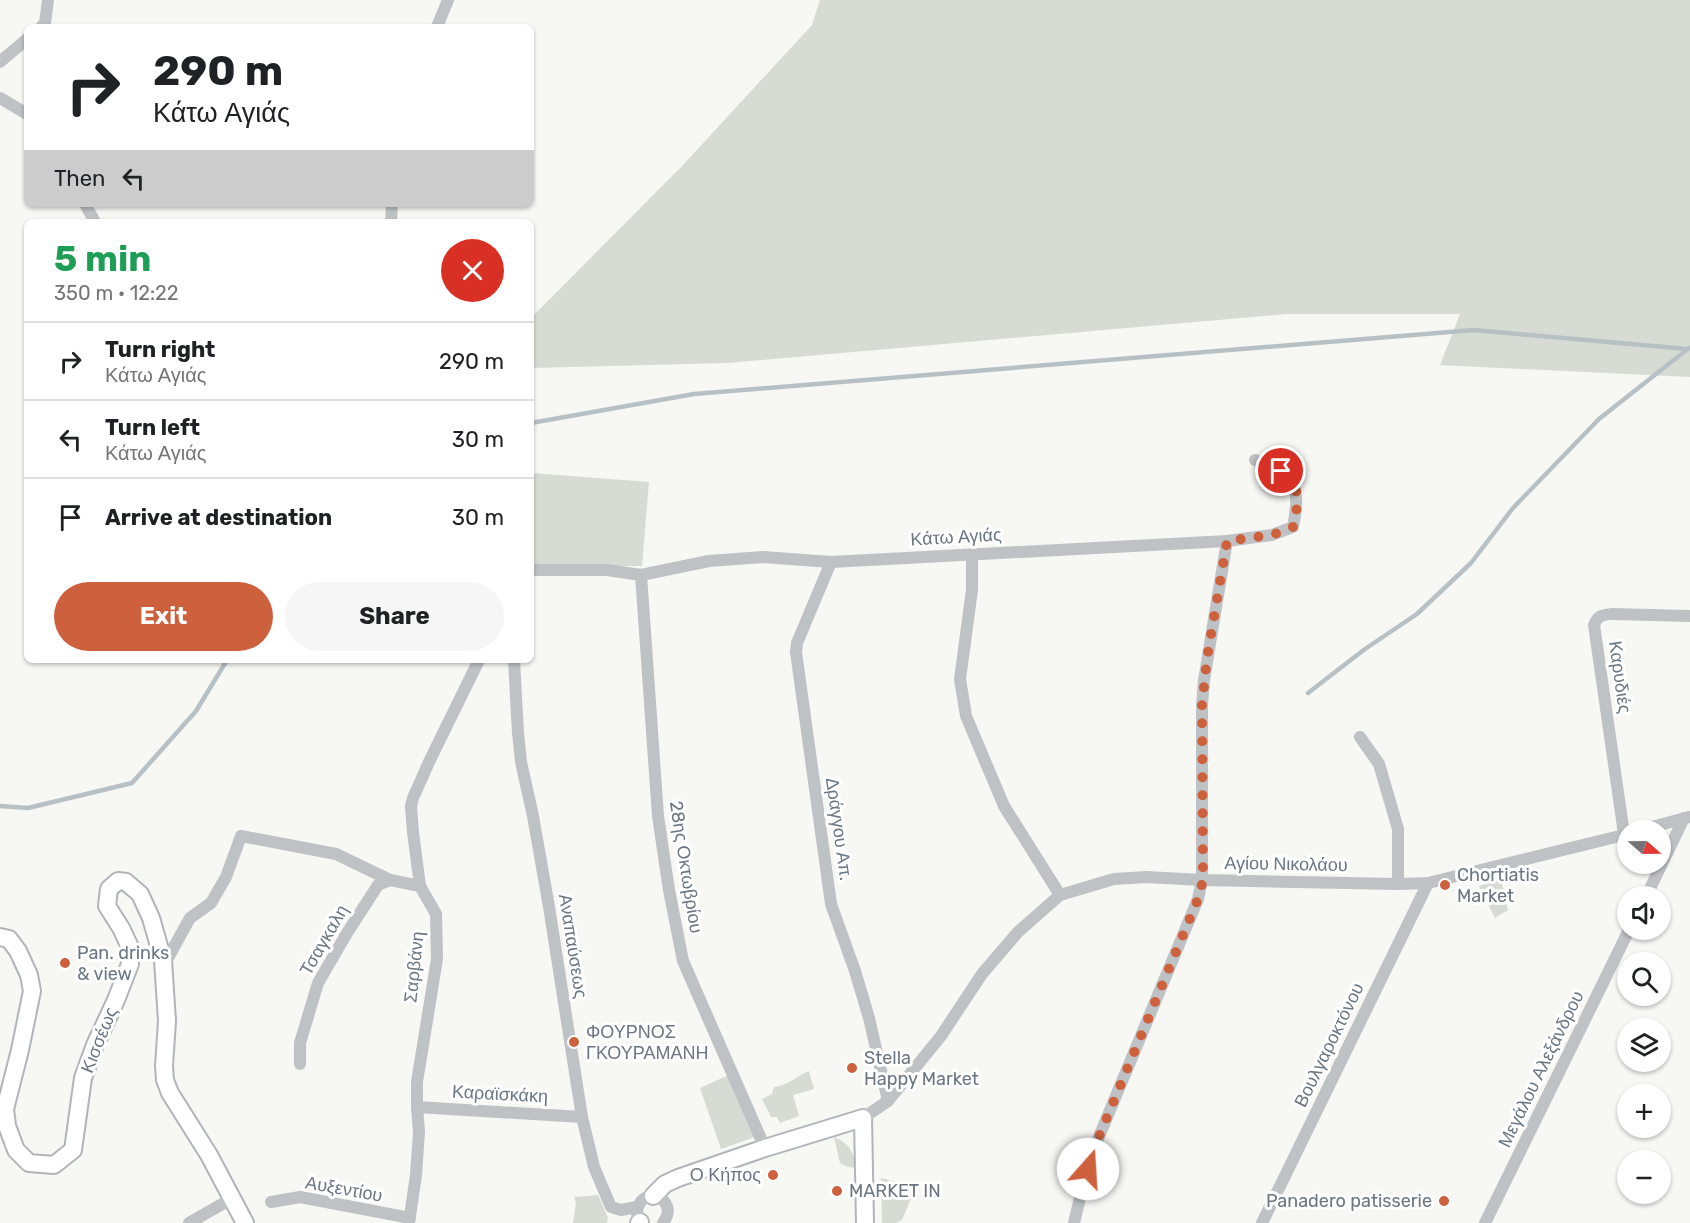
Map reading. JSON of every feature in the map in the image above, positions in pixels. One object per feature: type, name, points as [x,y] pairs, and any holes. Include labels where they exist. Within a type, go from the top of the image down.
[{"type":"street","points":[[44,24],[48,0]]},
{"type":"street","points":[[438,24],[448,0]]},
{"type":"street","points":[[0,62],[24,42]]},
{"type":"street","points":[[0,98],[24,112]]},
{"type":"street","name":"Κάτω Αγιάς","points":[[534,570],[607,570],[640,575],[709,561],[763,557],[831,562],[1227,541],[1272,535],[1293,527],[1297,507],[1296,486],[1281,471],[1255,460]]},
{"type":"street","points":[[1074,1223],[1091,1157],[1198,899],[1203,880],[1202,705],[1207,658],[1227,541]]},
{"type":"street","points":[[972,554],[972,590],[960,679],[966,716],[1004,806],[1060,895]]},
{"type":"street","name":"Δράγγου Απ.","points":[[831,562],[797,643],[796,651],[831,904],[869,1018],[888,1101]]},
{"type":"street","name":"28ης Οκτωβρίου","points":[[640,575],[658,816],[683,961],[765,1148]]},
{"type":"street","name":"Καρυδιές","points":[[1624,820],[1594,625],[1597,618],[1612,614],[1690,616]]},
{"type":"street","name":"Σαρβάνη","points":[[410,1221],[420,1132],[417,1082],[437,958],[436,914],[420,886],[411,806],[478,663]]},
{"type":"street","name":"Αναπαύσεως","points":[[514,663],[521,762],[549,907],[582,1117],[594,1167],[611,1207],[639,1219]]},
{"type":"street","points":[[1360,737],[1379,764],[1398,829],[1398,884]]},
{"type":"street","points":[[1671,822],[1687,818]]},
{"type":"street","points":[[1652,886],[1687,818]]},
{"type":"street","points":[[163,967],[190,918],[211,903],[226,877],[241,836],[336,854],[390,880],[420,886]]},
{"type":"street","name":"Αγίου Νικολάου","points":[[863,1118],[888,1101],[940,1036],[982,974],[1018,932],[1060,895],[1114,879],[1146,877],[1428,883],[1617,836]]},
{"type":"street","name":"Τσαγκαλη","points":[[300,1064],[300,1043],[318,983],[378,885],[390,880]]},
{"type":"street","name":"Κισσέως","points":[[0,937],[9,939],[18,951],[29,975],[32,991],[5,1109],[7,1126],[16,1150],[29,1163],[54,1165],[73,1150],[83,1078],[94,1045],[116,1000],[130,964],[129,945],[107,906],[109,889],[118,881],[126,882],[140,894],[151,918],[163,967],[167,1021],[165,1080],[170,1093],[209,1155],[245,1223]]},
{"type":"street","name":"Βουλγαροκτόνου","points":[[1262,1223],[1428,883]]},
{"type":"street","name":"Μεγάλου Αλεξάνδρου","points":[[1485,1223],[1624,940]]},
{"type":"street","name":"Καραϊσκάκη","points":[[417,1107],[582,1117]]},
{"type":"street","points":[[653,1196],[665,1184],[678,1178],[863,1118],[865,1223]]},
{"type":"street","points":[[639,1219],[643,1198],[653,1196],[663,1200],[666,1204],[668,1214],[663,1223]]},
{"type":"street","name":"Αυξεντίου","points":[[271,1202],[300,1197],[410,1221]]},
{"type":"street","points":[[189,1223],[231,1199]]},
{"type":"shaded area","points":[[820,0],[1690,0],[1690,377],[1440,365],[1460,314],[1287,314],[727,363],[534,368],[534,315],[683,165],[812,25]]},
{"type":"shaded area","points":[[534,473],[649,482],[642,566],[534,566]]},
{"type":"shaded area","points":[[1501,880],[1508,910],[1495,918],[1479,886]]},
{"type":"shaded area","points":[[809,1071],[814,1089],[793,1095],[799,1116],[780,1123],[777,1117],[771,1117],[762,1099],[772,1094],[774,1087],[788,1083]]},
{"type":"shaded area","points":[[731,1074],[758,1136],[721,1149],[700,1088]]},
{"type":"shaded area","points":[[834,1137],[844,1142],[850,1149],[857,1168],[840,1163]]},
{"type":"shaded area","points":[[881,1178],[910,1186],[913,1194],[902,1220],[896,1223],[882,1223]]},
{"type":"shaded area","points":[[598,1195],[608,1218],[607,1223],[573,1223],[576,1202],[574,1197]]},
{"type":"waterway","points":[[534,422],[694,394],[1474,330],[1687,349]]},
{"type":"waterway","points":[[1308,693],[1365,649],[1417,614],[1471,563],[1513,508],[1599,419],[1689,348]]},
{"type":"waterway","points":[[0,806],[28,808],[132,783],[196,711],[225,663]]},
{"type":"place","name":"Chortiatis Market","points":[[1445,885]]},
{"type":"place","name":"Pan. drinks & view","points":[[65,963]]},
{"type":"place","name":"ΦΟΥΡΝΟΣ ΓΚΟΥΡΑΜΑΝΗ","points":[[574,1042]]},
{"type":"place","name":"Stella Happy Market","points":[[852,1068]]},
{"type":"place","name":"Ο Κήπος","points":[[773,1175]]},
{"type":"place","name":"MARKET IN","points":[[837,1191]]},
{"type":"place","name":"Panadero patisserie","points":[[1444,1201]]},
{"type":"route","points":[[1088,1169],[1098,1139],[1198,899],[1203,880],[1201,738],[1204,680],[1227,541],[1272,535],[1293,527],[1297,507],[1296,486],[1281,471]]}]
